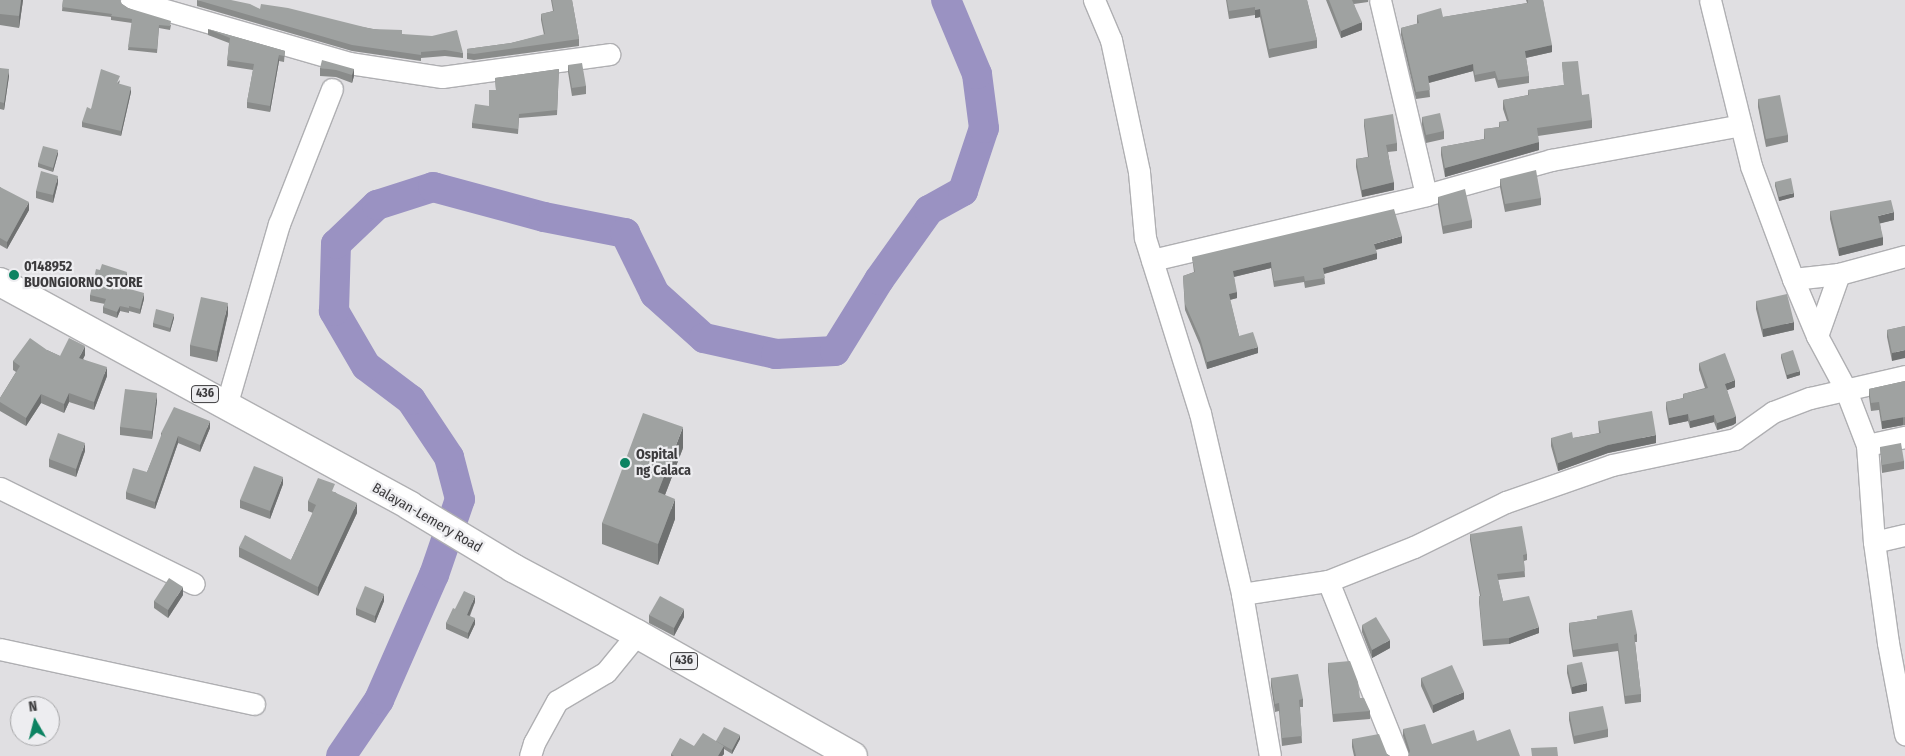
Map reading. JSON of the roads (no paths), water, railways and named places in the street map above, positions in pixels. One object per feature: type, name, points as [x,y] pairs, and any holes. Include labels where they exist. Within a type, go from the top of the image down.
[{"type":"main road","name":"Balayan-Lemery Road","points":[[0,282],[410,506],[513,568],[637,634],[824,748],[853,756]]},
{"type":"street","points":[[131,0],[349,63],[442,78],[609,54]]},
{"type":"street","points":[[1094,0],[1110,40],[1139,172],[1145,238],[1200,413],[1242,594],[1270,756]]},
{"type":"street","points":[[1710,0],[1751,166],[1793,279],[1817,336],[1845,388],[1866,445],[1874,542],[1888,643],[1905,734]]},
{"type":"street","points":[[1385,1],[1426,195]]},
{"type":"street","points":[[226,406],[279,224],[332,89]]},
{"type":"street","points":[[1152,260],[1426,195],[1551,160],[1741,125]]},
{"type":"street","points":[[1793,279],[1839,274],[1905,256]]},
{"type":"street","points":[[1817,336],[1839,274]]},
{"type":"street","points":[[1242,594],[1328,581],[1414,547],[1506,502],[1612,465],[1735,439],[1772,412],[1845,388],[1905,376]]},
{"type":"street","points":[[1866,445],[1905,437]]},
{"type":"street","points":[[0,488],[194,584]]},
{"type":"street","points":[[1874,542],[1905,535]]},
{"type":"street","points":[[1328,581],[1398,756]]},
{"type":"street","points":[[530,756],[534,743],[557,701],[606,672],[637,634]]},
{"type":"street","points":[[0,649],[254,704]]},
{"type":"waterway","points":[[341,756],[379,700],[434,575],[460,499],[449,457],[411,400],[366,366],[334,311],[336,244],[377,205],[433,187],[544,217],[625,233],[655,294],[704,338],[776,354],[835,351],[879,280],[929,210],[963,191],[984,128],[977,74],[946,0]]},
{"type":"place","name":"0148952 BUONGIORNO STORE","points":[[14,275]]},
{"type":"place","name":"Ospital ng Calaca","points":[[625,463]]}]
